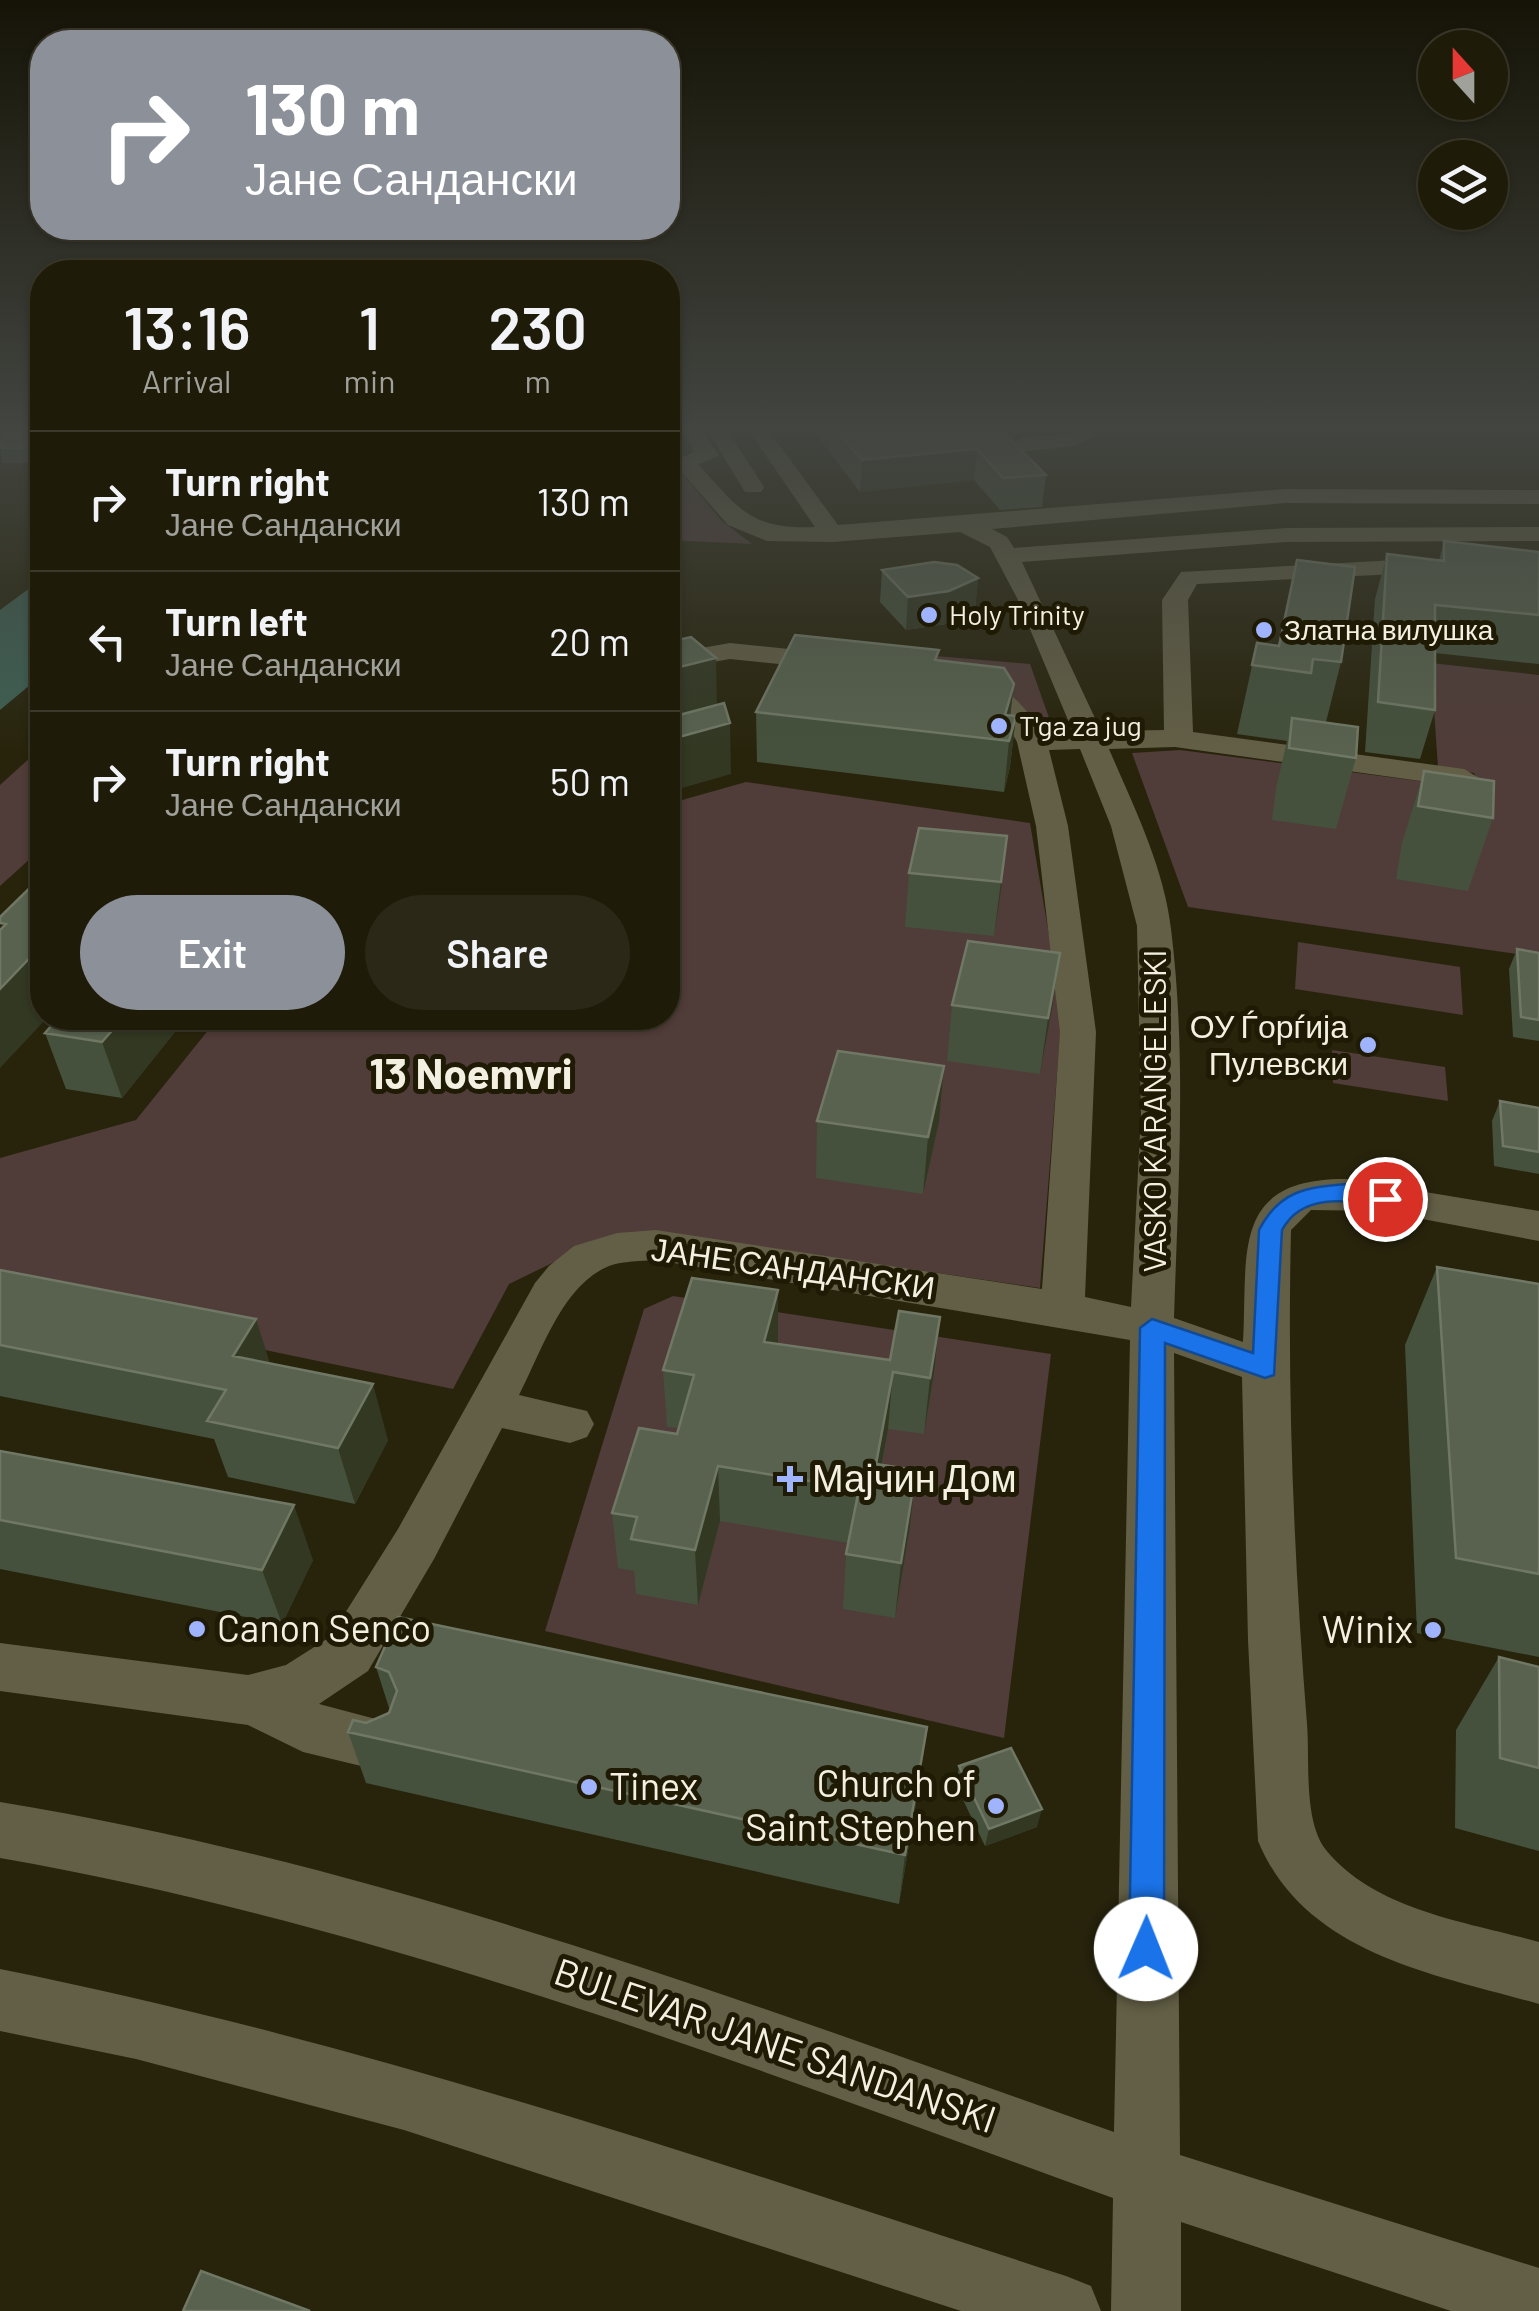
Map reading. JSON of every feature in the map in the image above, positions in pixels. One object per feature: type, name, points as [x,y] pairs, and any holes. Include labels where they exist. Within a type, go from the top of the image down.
[{"type":"street","points":[[994,536],[1005,540],[1140,544],[1290,536]]},
{"type":"street","points":[[1005,540],[1014,536]]},
{"type":"street","points":[[1005,540],[1059,536]]},
{"type":"street","name":"VASKO KARANGELESKI","points":[[1005,540],[1127,826],[1154,926],[1160,1114],[1152,1328],[1146,2311]]},
{"type":"street","points":[[1030,598],[1056,566],[1094,552],[1140,544]]},
{"type":"street","points":[[1178,739],[1175,600],[1179,588],[1190,577],[1396,567],[1539,568]]},
{"type":"street","points":[[680,660],[730,652],[860,664]]},
{"type":"street","points":[[932,675],[997,695],[1013,708],[1032,742],[1052,826],[1078,1032],[1063,1309]]},
{"type":"street","points":[[1032,742],[1178,739],[1464,778]]},
{"type":"street","points":[[1539,1226],[1347,1192],[1305,1195],[1278,1216],[1270,1230],[1265,1368],[1274,1640],[1287,1841],[1292,1853],[1316,1886],[1384,1925],[1539,1973]]},
{"type":"street","name":"ЈАНЕ САНДАНСКИ","points":[[252,1699],[299,1687],[349,1654],[416,1544],[564,1277],[590,1257],[617,1248],[656,1246],[1063,1309],[1152,1328],[1265,1368]]},
{"type":"street","points":[[490,1407],[570,1424]]},
{"type":"street","points":[[0,1667],[252,1699],[303,1726],[382,1745]]},
{"type":"street","name":"BULEVAR JANE SANDANSKI","points":[[0,1830],[167,1860],[412,1924],[1144,2173],[1270,2220],[1539,2303]]},
{"type":"street","points":[[0,2000],[124,2022],[290,2067],[565,2148],[1066,2311]]},
{"type":"shaded area","points":[[680,536],[741,536],[752,544],[680,541]]},
{"type":"shaded area","points":[[30,588],[30,685],[0,710],[0,610]]},
{"type":"shaded area","points":[[900,653],[1030,664],[1052,726],[1035,728]]},
{"type":"shaded area","points":[[1431,663],[1539,675],[1539,957],[1188,907],[1132,753],[1180,750],[1481,789],[1474,773],[1438,768]]},
{"type":"shaded area","points":[[30,758],[30,859],[0,886],[0,785]]},
{"type":"shaded area","points":[[746,782],[1030,823],[1062,1012],[1040,1288],[652,1231],[579,1250],[509,1284],[453,1389],[0,1295],[0,1158],[136,1120],[208,1030],[680,1030],[680,801]]},
{"type":"shaded area","points":[[1298,942],[1460,967],[1463,1015],[1295,989]]},
{"type":"shaded area","points":[[1332,1050],[1445,1067],[1448,1101],[1333,1083]]},
{"type":"shaded area","points":[[673,1296],[1051,1354],[1004,1738],[545,1631],[644,1309]]},
{"type":"building","points":[[1444,541],[1539,552],[1539,615],[1435,605],[1435,710],[1378,702],[1387,554],[1444,561]]},
{"type":"building","points":[[1297,560],[1355,567],[1341,662],[1313,659],[1311,673],[1252,665],[1257,643],[1279,646]]},
{"type":"building","points":[[934,562],[957,565],[978,578],[949,591],[908,597],[882,570]]},
{"type":"building","points":[[795,635],[939,650],[935,660],[1004,668],[1014,684],[1005,715],[1016,716],[1009,741],[756,712]]},
{"type":"building","points":[[691,637],[716,658],[680,667],[680,639]]},
{"type":"building","points":[[724,703],[730,723],[680,737],[680,715]]},
{"type":"building","points":[[1292,718],[1358,727],[1356,758],[1289,748]]},
{"type":"building","points":[[1424,771],[1494,781],[1493,818],[1418,806]]},
{"type":"building","points":[[919,828],[1007,836],[1001,882],[909,873]]},
{"type":"building","points":[[30,888],[30,958],[0,989],[0,930],[6,924],[0,923],[0,917]]},
{"type":"building","points":[[968,941],[1060,953],[1048,1018],[952,1005]]},
{"type":"building","points":[[1517,949],[1539,953],[1539,1020],[1521,1017]]},
{"type":"building","points":[[48,1030],[112,1030],[102,1042],[45,1033]]},
{"type":"building","points":[[838,1051],[944,1066],[928,1137],[817,1121]]},
{"type":"building","points":[[1500,1101],[1539,1108],[1539,1152],[1503,1146]]},
{"type":"building","points":[[1437,1267],[1539,1284],[1539,1574],[1456,1558]]},
{"type":"building","points":[[0,1270],[256,1319],[233,1356],[373,1384],[338,1448],[207,1421],[226,1390],[0,1345]]},
{"type":"building","points":[[692,1278],[778,1290],[764,1342],[890,1360],[899,1311],[940,1317],[930,1378],[893,1372],[876,1464],[916,1470],[901,1563],[846,1554],[859,1489],[718,1466],[695,1550],[631,1539],[637,1517],[612,1513],[639,1428],[677,1434],[694,1375],[663,1370]]},
{"type":"building","points":[[0,1451],[294,1505],[262,1570],[0,1520]]},
{"type":"building","points":[[398,1617],[927,1727],[905,1855],[348,1732],[353,1720],[366,1723],[389,1713],[397,1691],[389,1672],[376,1667]]},
{"type":"building","points":[[1499,1657],[1539,1667],[1539,1768],[1500,1758]]},
{"type":"building","name":"Church of Saint Stephen","points":[[1011,1748],[1042,1809],[989,1829],[959,1766]]},
{"type":"building","points":[[201,2271],[310,2311],[183,2311]]},
{"type":"place","name":"Holy Trinity","points":[[929,615]]},
{"type":"place","name":"Златна вилушка","points":[[1264,630]]},
{"type":"place","name":"T'ga za jug","points":[[999,726]]},
{"type":"place","name":"ОУ Ѓорѓија Пулевски","points":[[1368,1045]]},
{"type":"place","name":"Мајчин Дом","points":[[790,1479]]},
{"type":"place","name":"Canon Senco","points":[[197,1629]]},
{"type":"place","name":"Winix","points":[[1433,1630]]},
{"type":"place","name":"Tinex","points":[[589,1787]]},
{"type":"place","name":"Church of Saint Stephen","points":[[996,1806]]},
{"type":"district","name":"13 Noemvri","points":[[471,1074]]},
{"type":"route","points":[[1146,1949],[1152,1328],[1265,1368],[1270,1230],[1278,1216],[1305,1195],[1347,1192],[1385,1199]]}]
